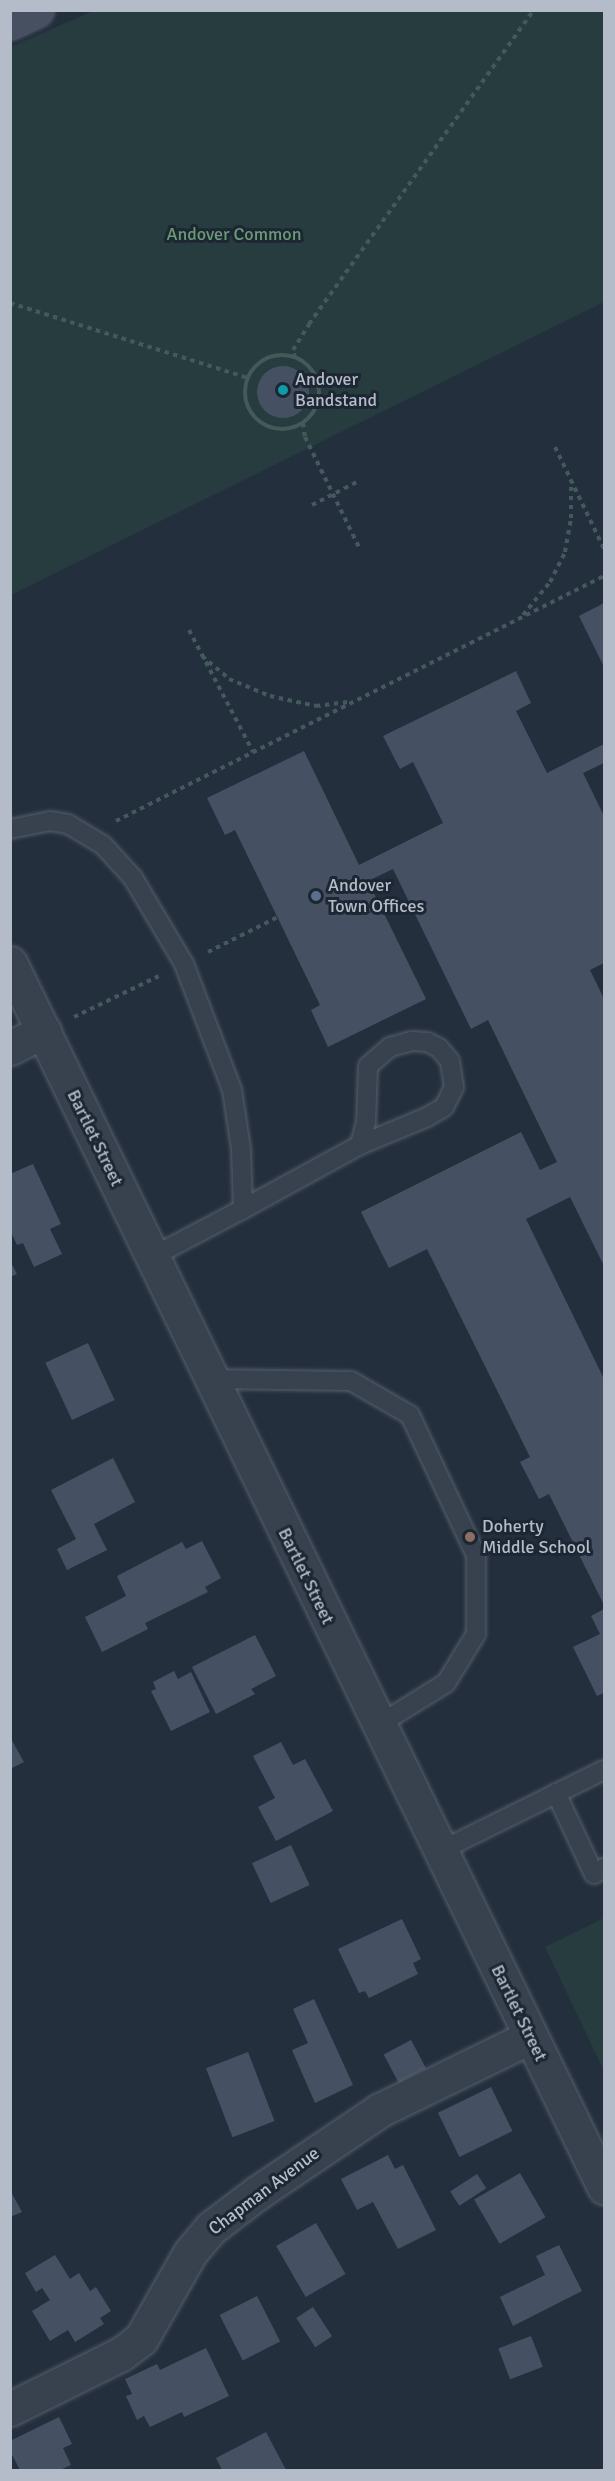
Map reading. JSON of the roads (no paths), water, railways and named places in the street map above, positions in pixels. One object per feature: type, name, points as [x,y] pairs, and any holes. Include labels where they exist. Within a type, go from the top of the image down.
[{"type":"street","points":[[10,22],[36,10]]},
{"type":"street","name":"Bartlet Street","points":[[10,963],[604,2187]]},
{"type":"street","points":[[10,1048],[44,1031]]},
{"type":"street","name":"Chapman Avenue","points":[[10,2409],[121,2354],[141,2339],[189,2253],[211,2228],[257,2193],[380,2110],[530,2037]]},
{"type":"lane","points":[[10,829],[50,821],[68,824],[89,835],[133,878],[188,974],[232,1090],[241,1149],[243,1209]]},
{"type":"lane","points":[[152,1257],[360,1145],[428,1118],[451,1098],[451,1068],[439,1048],[428,1042],[412,1041],[390,1047],[368,1066],[366,1122],[360,1145]]},
{"type":"lane","points":[[211,1379],[351,1381],[410,1415],[476,1555],[476,1634],[446,1683],[378,1725]]},
{"type":"lane","points":[[440,1851],[604,1770]]},
{"type":"lane","points":[[556,1793],[594,1874],[604,1868]]},
{"type":"place","name":"Andover Bandstand","points":[[283,390]]},
{"type":"place","name":"Andover Town Offices","points":[[316,896]]},
{"type":"place","name":"Doherty Middle School","points":[[470,1537]]},
{"type":"park label","name":"Andover Common","points":[[234,234]]}]
